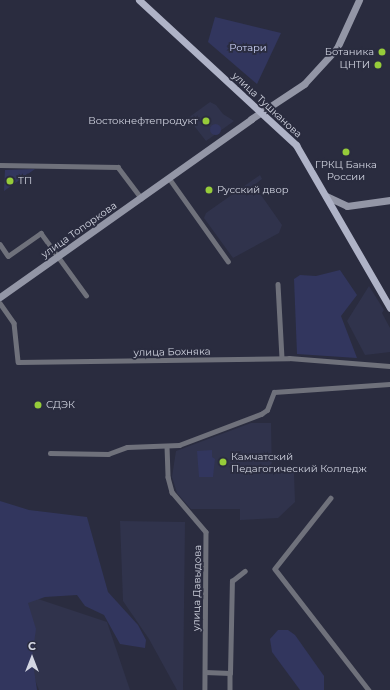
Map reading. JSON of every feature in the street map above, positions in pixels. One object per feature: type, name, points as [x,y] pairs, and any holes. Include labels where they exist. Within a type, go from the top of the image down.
[{"type":"main road","name":"улица Тушканова","points":[[139,0],[262,112],[300,150],[390,308]]},
{"type":"main road","name":"улица Топоркова","points":[[0,297],[304,84],[328,61],[340,44],[359,0]]},
{"type":"main road","points":[[326,196],[347,206],[390,200]]},
{"type":"street","points":[[0,165],[118,167],[141,198]]},
{"type":"street","points":[[169,178],[228,261]]},
{"type":"street","points":[[0,244],[8,256],[41,233],[86,295]]},
{"type":"street","points":[[278,284],[282,358]]},
{"type":"street","name":"улица Бохняка","points":[[0,303],[14,323],[18,362],[282,358],[390,366]]},
{"type":"street","points":[[50,453],[108,454],[127,447],[179,445],[261,414],[267,410],[274,392],[390,384]]},
{"type":"street","name":"улица Давыдова","points":[[167,446],[168,477],[172,492],[206,532],[205,690]]},
{"type":"street","points":[[330,498],[275,569],[369,690]]},
{"type":"street","points":[[230,690],[232,581],[245,571]]},
{"type":"street","points":[[205,672],[230,673]]},
{"type":"shaded area","points":[[210,102],[216,105],[223,114],[234,121],[206,141],[188,118]]},
{"type":"shaded area","points":[[260,175],[262,179],[254,185],[282,225],[279,233],[233,258],[204,218],[206,213]]},
{"type":"shaded area","points":[[369,286],[384,310],[382,313],[390,328],[390,352],[365,355],[347,321]]},
{"type":"shaded area","name":"Камчатский Педагогический Колледж","points":[[251,423],[271,423],[272,473],[294,473],[295,502],[278,518],[240,520],[240,509],[191,509],[177,493],[172,477],[176,451]]},
{"type":"shaded area","points":[[120,521],[185,522],[183,690],[177,690],[149,639],[123,601]]},
{"type":"shaded area","points":[[35,598],[107,622],[130,690],[39,690],[29,665],[20,604]]},
{"type":"green space","name":"Ротари","points":[[215,17],[281,33],[257,84],[208,42]]},
{"type":"green space","points":[[213,124],[217,124],[219,125],[219,133],[213,134],[210,131],[210,127]]},
{"type":"green space","points":[[35,169],[4,191],[5,170]]},
{"type":"green space","points":[[340,270],[357,295],[341,316],[357,358],[297,354],[294,279],[300,275],[316,276]]},
{"type":"green space","points":[[212,450],[212,457],[215,459],[213,477],[199,477],[197,451]]},
{"type":"green space","points":[[0,501],[29,510],[87,517],[108,592],[138,625],[146,640],[145,648],[120,644],[104,615],[85,606],[77,595],[45,597],[28,603],[36,629],[32,657],[37,690],[0,690]]},
{"type":"green space","points":[[278,630],[288,630],[295,635],[324,676],[324,690],[300,690],[272,652],[270,639]]},
{"type":"place","name":"Ботаника","points":[[382,52]]},
{"type":"place","name":"ЦНТИ","points":[[378,65]]},
{"type":"place","name":"Востокнефтепродукт","points":[[206,121]]},
{"type":"place","name":"ГРКЦ Банка России","points":[[346,152]]},
{"type":"place","name":"ТП","points":[[10,181]]},
{"type":"place","name":"Русский двор","points":[[209,190]]},
{"type":"place","name":"СДЭК","points":[[38,405]]},
{"type":"place","name":"Камчатский Педагогический Колледж","points":[[223,462]]}]
